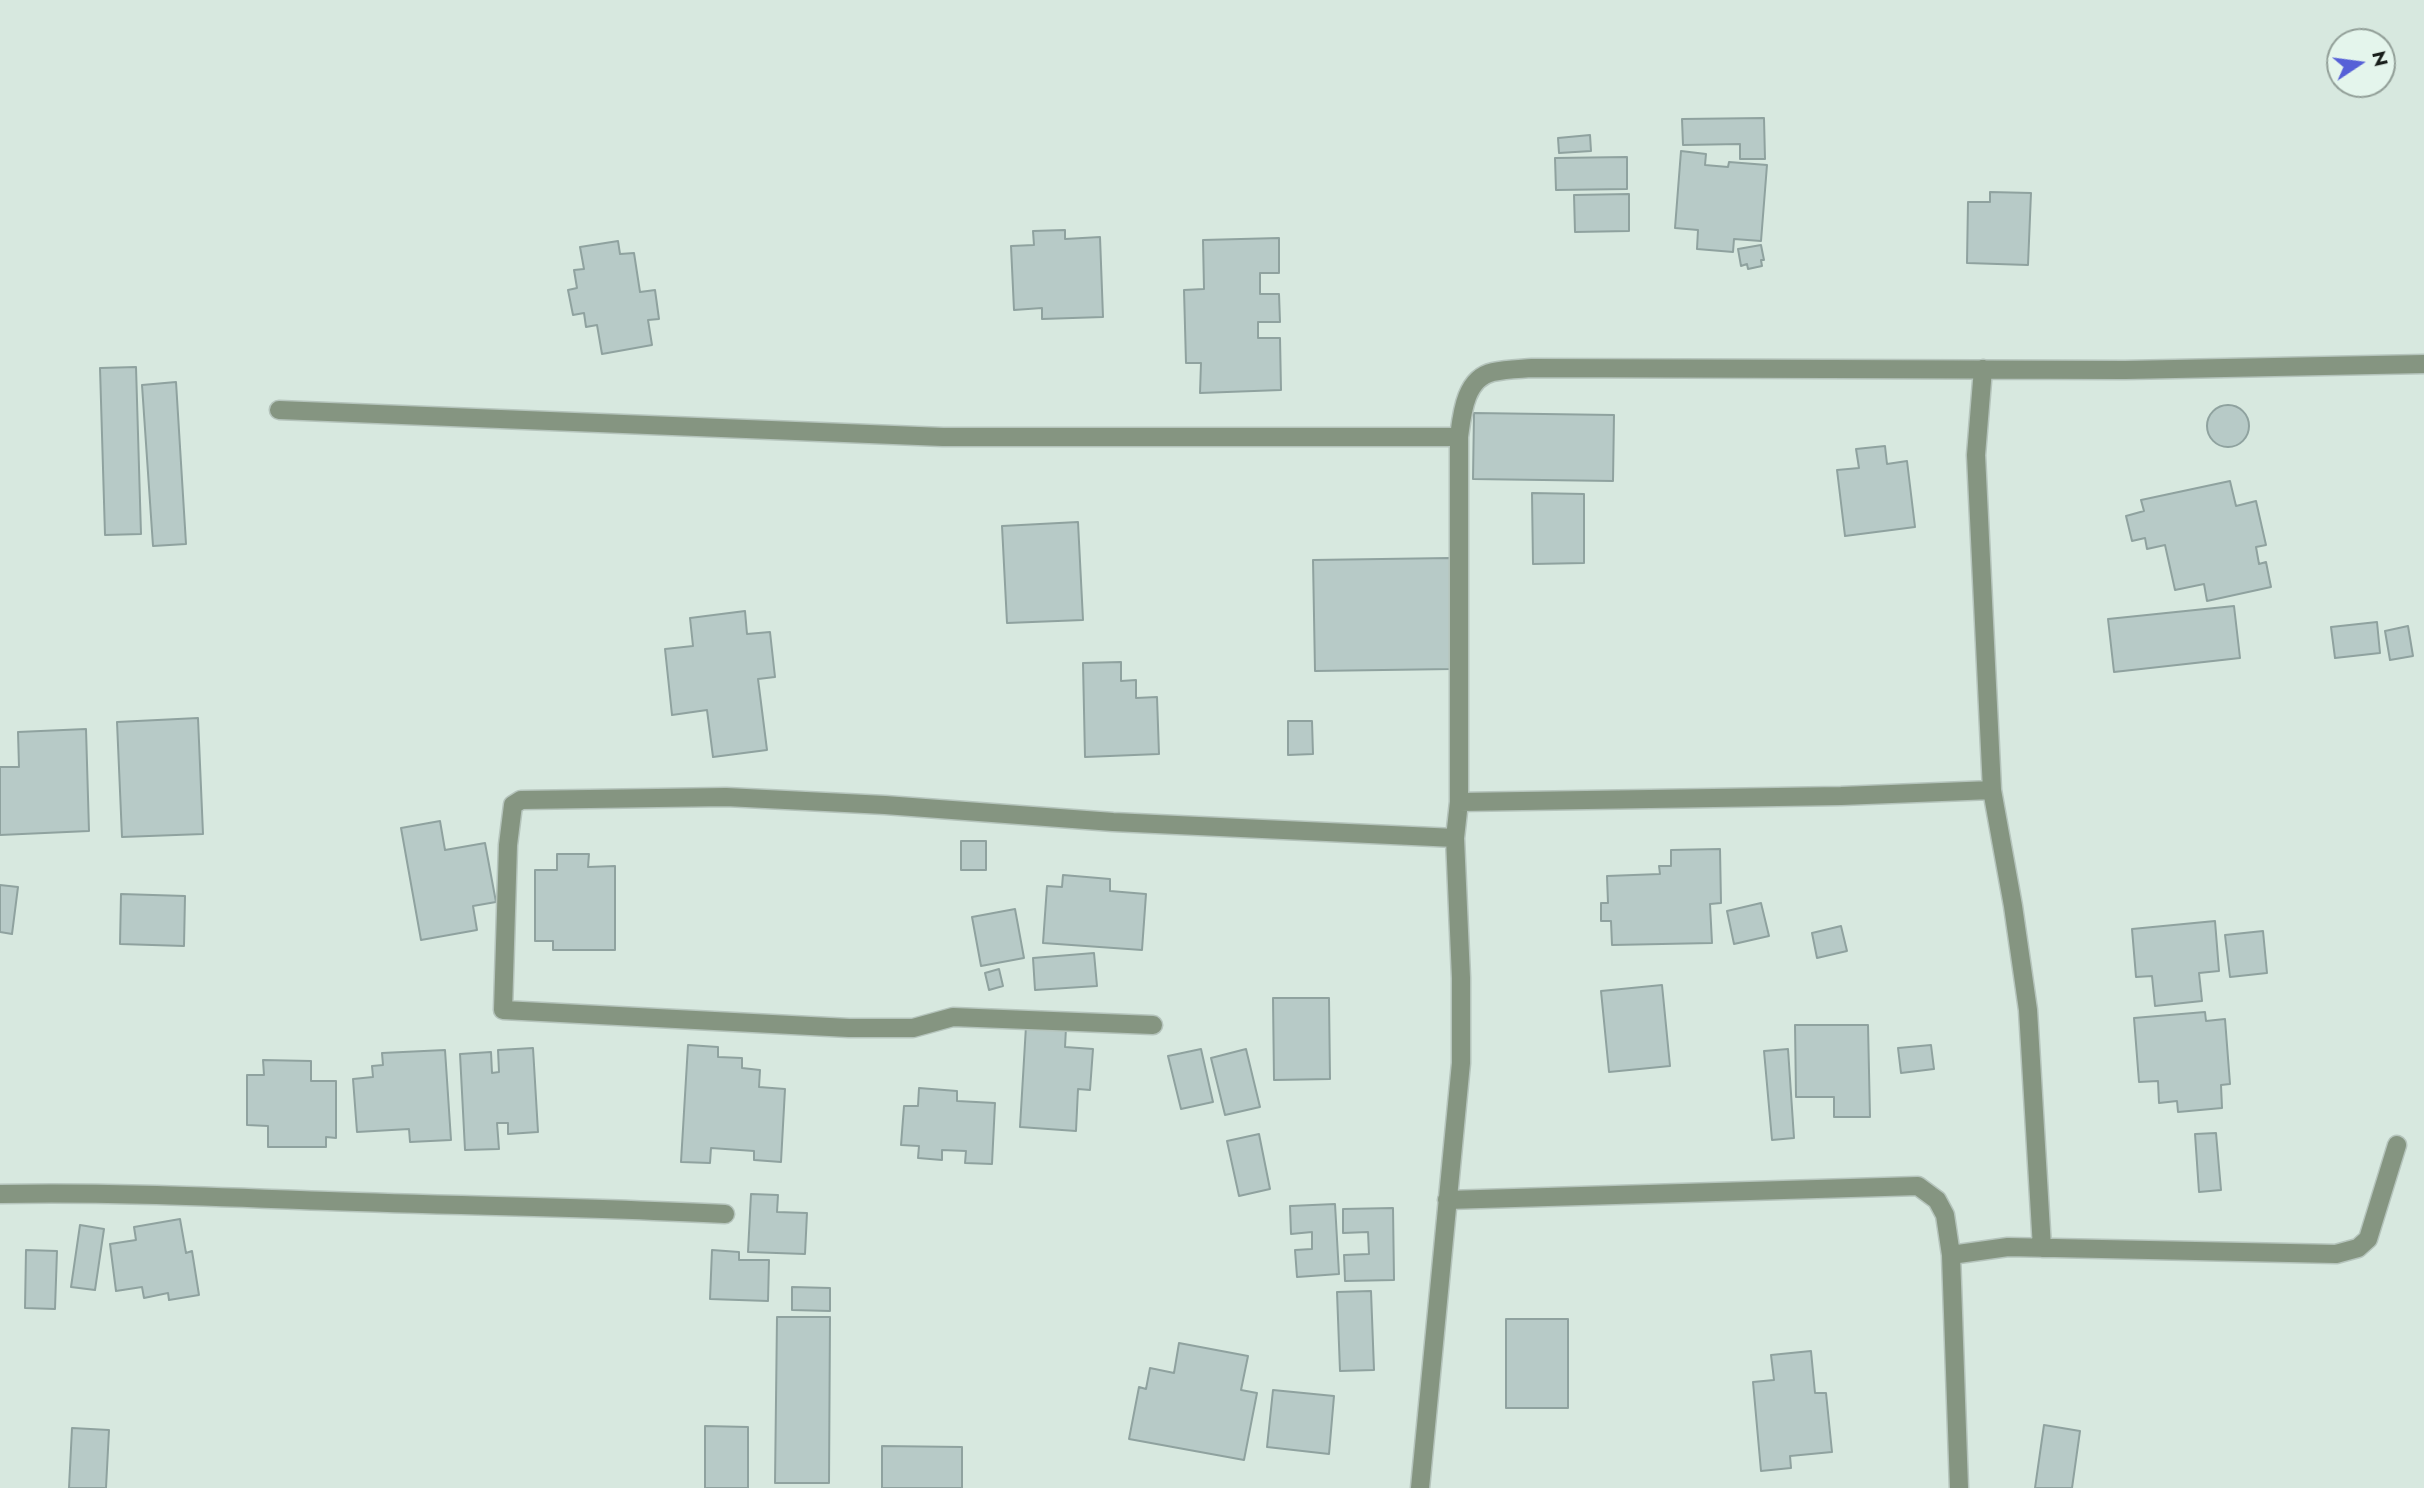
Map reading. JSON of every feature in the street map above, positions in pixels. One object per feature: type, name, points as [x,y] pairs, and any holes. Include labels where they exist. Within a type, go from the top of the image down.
[{"type":"street","points":[[1420,1488],[1461,1063],[1461,978],[1455,838],[1459,802],[1459,437],[1464,402],[1475,383],[1490,372],[1532,368],[2125,370],[2424,364]]},
{"type":"street","points":[[1983,369],[1976,455],[1992,790],[2028,1010],[2042,1248]]},
{"type":"street","points":[[279,410],[943,437],[1459,437]]},
{"type":"street","points":[[1459,802],[1841,796],[1992,790]]},
{"type":"street","points":[[1153,1026],[953,1017],[913,1028],[849,1028],[503,1010],[508,845],[513,805],[522,800],[726,797],[885,805],[1113,822],[1455,838]]},
{"type":"street","points":[[1951,1255],[2008,1247],[2336,1254],[2358,1248],[2368,1239],[2397,1145]]},
{"type":"street","points":[[1447,1200],[1918,1186],[1937,1200],[1945,1215],[1951,1255],[1959,1488]]},
{"type":"street","points":[[0,1194],[194,1195],[725,1214]]},
{"type":"building","points":[[1764,118],[1765,159],[1740,159],[1740,144],[1683,145],[1682,119]]},
{"type":"building","points":[[1590,135],[1591,151],[1559,153],[1558,138]]},
{"type":"building","points":[[1681,151],[1706,154],[1705,165],[1728,167],[1729,162],[1767,165],[1761,241],[1734,239],[1733,252],[1697,249],[1698,230],[1675,228]]},
{"type":"building","points":[[1627,157],[1627,189],[1556,190],[1555,158]]},
{"type":"building","points":[[1990,192],[2031,193],[2028,265],[1967,263],[1968,202],[1990,202]]},
{"type":"building","points":[[1629,194],[1629,231],[1575,232],[1574,195]]},
{"type":"building","points":[[1065,230],[1065,239],[1100,237],[1103,317],[1042,319],[1042,308],[1014,310],[1011,246],[1034,245],[1033,231]]},
{"type":"building","points":[[1279,238],[1279,273],[1260,273],[1260,294],[1279,294],[1280,322],[1258,322],[1258,338],[1280,338],[1281,390],[1200,393],[1201,363],[1186,363],[1184,290],[1204,289],[1203,240]]},
{"type":"building","points":[[618,241],[620,254],[634,253],[640,292],[655,290],[659,319],[648,320],[652,345],[602,354],[597,325],[586,327],[584,313],[573,315],[568,290],[577,288],[574,270],[584,269],[580,247]]},
{"type":"building","points":[[1761,245],[1764,260],[1761,260],[1762,266],[1748,269],[1747,264],[1741,266],[1738,249]]},
{"type":"building","points":[[136,367],[141,534],[105,535],[100,368]]},
{"type":"building","points":[[176,382],[186,544],[153,546],[142,385]]},
{"type":"building","points":[[2228,405],[2243,411],[2249,426],[2243,441],[2228,447],[2213,441],[2207,426],[2213,411]]},
{"type":"building","points":[[1474,413],[1614,415],[1613,481],[1473,479]]},
{"type":"building","points":[[1885,446],[1887,464],[1907,461],[1915,527],[1845,536],[1837,470],[1859,468],[1856,449]]},
{"type":"building","points":[[2230,481],[2236,506],[2256,501],[2266,545],[2256,547],[2259,564],[2266,562],[2271,587],[2207,601],[2204,584],[2175,590],[2165,545],[2147,549],[2145,538],[2132,541],[2126,516],[2144,511],[2141,500]]},
{"type":"building","points":[[1532,493],[1584,494],[1584,563],[1533,564]]},
{"type":"building","points":[[1078,522],[1083,620],[1007,623],[1002,526]]},
{"type":"building","points":[[1450,558],[1452,669],[1315,671],[1313,560]]},
{"type":"building","points":[[2234,606],[2240,658],[2114,672],[2108,619]]},
{"type":"building","points":[[745,611],[747,634],[770,632],[775,677],[758,679],[767,750],[713,757],[707,710],[672,715],[665,649],[693,646],[690,618]]},
{"type":"building","points":[[2377,622],[2380,653],[2335,658],[2331,627]]},
{"type":"building","points":[[2408,626],[2413,656],[2390,660],[2385,631]]},
{"type":"building","points":[[1121,662],[1121,681],[1136,680],[1136,698],[1157,697],[1159,754],[1085,757],[1083,663]]},
{"type":"building","points":[[198,718],[203,834],[122,837],[117,722]]},
{"type":"building","points":[[1288,721],[1312,721],[1313,754],[1288,755]]},
{"type":"building","points":[[86,729],[89,831],[0,835],[0,767],[19,767],[18,732]]},
{"type":"building","points":[[440,821],[445,850],[485,843],[496,902],[473,906],[477,930],[421,940],[401,828]]},
{"type":"building","points":[[961,841],[986,841],[986,870],[961,870]]},
{"type":"building","points":[[1720,849],[1721,903],[1710,904],[1712,943],[1612,945],[1611,921],[1601,921],[1601,903],[1608,903],[1607,876],[1660,874],[1659,866],[1671,866],[1671,850]]},
{"type":"building","points":[[557,854],[589,854],[588,867],[615,866],[615,950],[553,950],[553,941],[535,941],[535,870],[557,870]]},
{"type":"building","points":[[1063,875],[1110,879],[1110,891],[1146,894],[1142,950],[1043,943],[1047,886],[1062,887]]},
{"type":"building","points":[[0,885],[18,887],[12,934],[0,932]]},
{"type":"building","points":[[121,894],[185,896],[184,946],[120,944]]},
{"type":"building","points":[[1761,903],[1769,936],[1734,944],[1727,911]]},
{"type":"building","points":[[1015,909],[1024,958],[981,966],[972,917]]},
{"type":"building","points":[[2215,921],[2219,971],[2199,973],[2202,1001],[2155,1006],[2152,976],[2136,977],[2132,929]]},
{"type":"building","points":[[1841,926],[1847,951],[1817,958],[1812,933]]},
{"type":"building","points":[[2263,931],[2267,973],[2230,977],[2225,935]]},
{"type":"building","points":[[1094,953],[1097,986],[1035,990],[1033,958]]},
{"type":"building","points":[[999,969],[1003,986],[989,990],[985,973]]},
{"type":"building","points":[[1662,985],[1670,1066],[1609,1072],[1601,991]]},
{"type":"building","points":[[1273,998],[1329,998],[1330,1079],[1274,1080]]},
{"type":"building","points":[[2205,1012],[2206,1021],[2225,1019],[2230,1084],[2221,1085],[2222,1108],[2178,1112],[2177,1101],[2159,1103],[2158,1081],[2139,1082],[2134,1018]]},
{"type":"building","points":[[1795,1025],[1868,1025],[1870,1117],[1834,1117],[1834,1097],[1796,1097]]},
{"type":"building","points":[[1026,1026],[1066,1028],[1065,1047],[1093,1049],[1090,1090],[1078,1089],[1076,1131],[1020,1127]]},
{"type":"building","points":[[688,1045],[718,1047],[718,1057],[742,1058],[742,1068],[760,1070],[759,1087],[785,1089],[781,1162],[754,1160],[754,1151],[711,1148],[710,1163],[681,1162]]},
{"type":"building","points":[[1931,1045],[1934,1069],[1901,1073],[1898,1048]]},
{"type":"building","points":[[533,1048],[538,1132],[508,1134],[508,1123],[497,1123],[499,1149],[465,1150],[460,1054],[491,1052],[492,1073],[499,1072],[498,1050]]},
{"type":"building","points":[[1201,1049],[1213,1102],[1181,1109],[1168,1056]]},
{"type":"building","points":[[1246,1049],[1260,1107],[1225,1115],[1211,1058]]},
{"type":"building","points":[[1788,1049],[1794,1138],[1772,1140],[1764,1051]]},
{"type":"building","points":[[445,1050],[451,1140],[410,1142],[409,1129],[357,1132],[353,1079],[373,1077],[372,1066],[383,1065],[382,1053]]},
{"type":"building","points":[[263,1060],[311,1061],[311,1081],[336,1081],[336,1138],[326,1137],[326,1147],[268,1147],[268,1126],[247,1125],[247,1075],[264,1075]]},
{"type":"building","points":[[919,1088],[957,1091],[957,1101],[995,1103],[992,1164],[965,1163],[966,1151],[942,1150],[942,1160],[918,1158],[919,1146],[901,1145],[904,1106],[918,1106]]},
{"type":"building","points":[[2216,1133],[2221,1190],[2199,1192],[2195,1134]]},
{"type":"building","points":[[1259,1134],[1270,1189],[1239,1196],[1227,1141]]},
{"type":"building","points":[[751,1194],[778,1195],[777,1212],[807,1213],[805,1254],[748,1252]]},
{"type":"building","points":[[1335,1204],[1339,1274],[1297,1277],[1295,1250],[1312,1249],[1312,1232],[1291,1234],[1290,1206]]},
{"type":"building","points":[[1393,1208],[1394,1280],[1345,1281],[1344,1255],[1369,1254],[1368,1232],[1343,1233],[1343,1209]]},
{"type":"building","points":[[180,1219],[186,1253],[192,1251],[199,1295],[169,1300],[168,1293],[144,1298],[142,1287],[116,1291],[110,1244],[136,1240],[134,1227]]},
{"type":"building","points":[[80,1225],[104,1229],[95,1290],[71,1287]]},
{"type":"building","points":[[26,1250],[57,1251],[55,1309],[25,1308]]},
{"type":"building","points":[[712,1250],[739,1252],[739,1260],[769,1260],[768,1301],[710,1299]]},
{"type":"building","points":[[792,1287],[830,1288],[830,1311],[792,1310]]},
{"type":"building","points":[[1371,1291],[1374,1370],[1340,1371],[1337,1292]]},
{"type":"building","points":[[777,1317],[830,1317],[829,1483],[775,1483]]},
{"type":"building","points":[[1506,1319],[1568,1319],[1568,1408],[1506,1408]]},
{"type":"building","points":[[1179,1343],[1248,1356],[1241,1390],[1257,1393],[1244,1460],[1129,1439],[1139,1387],[1146,1389],[1150,1368],[1174,1373]]},
{"type":"building","points":[[1811,1351],[1815,1393],[1826,1393],[1832,1452],[1790,1456],[1791,1468],[1761,1471],[1753,1382],[1774,1380],[1771,1355]]},
{"type":"building","points":[[1273,1390],[1334,1396],[1329,1454],[1267,1447]]},
{"type":"building","points":[[2044,1425],[2080,1431],[2072,1488],[2035,1488]]},
{"type":"building","points":[[705,1426],[748,1427],[748,1488],[705,1488]]},
{"type":"building","points":[[72,1428],[109,1430],[106,1488],[69,1488]]},
{"type":"building","points":[[882,1446],[962,1447],[962,1488],[882,1488]]}]
